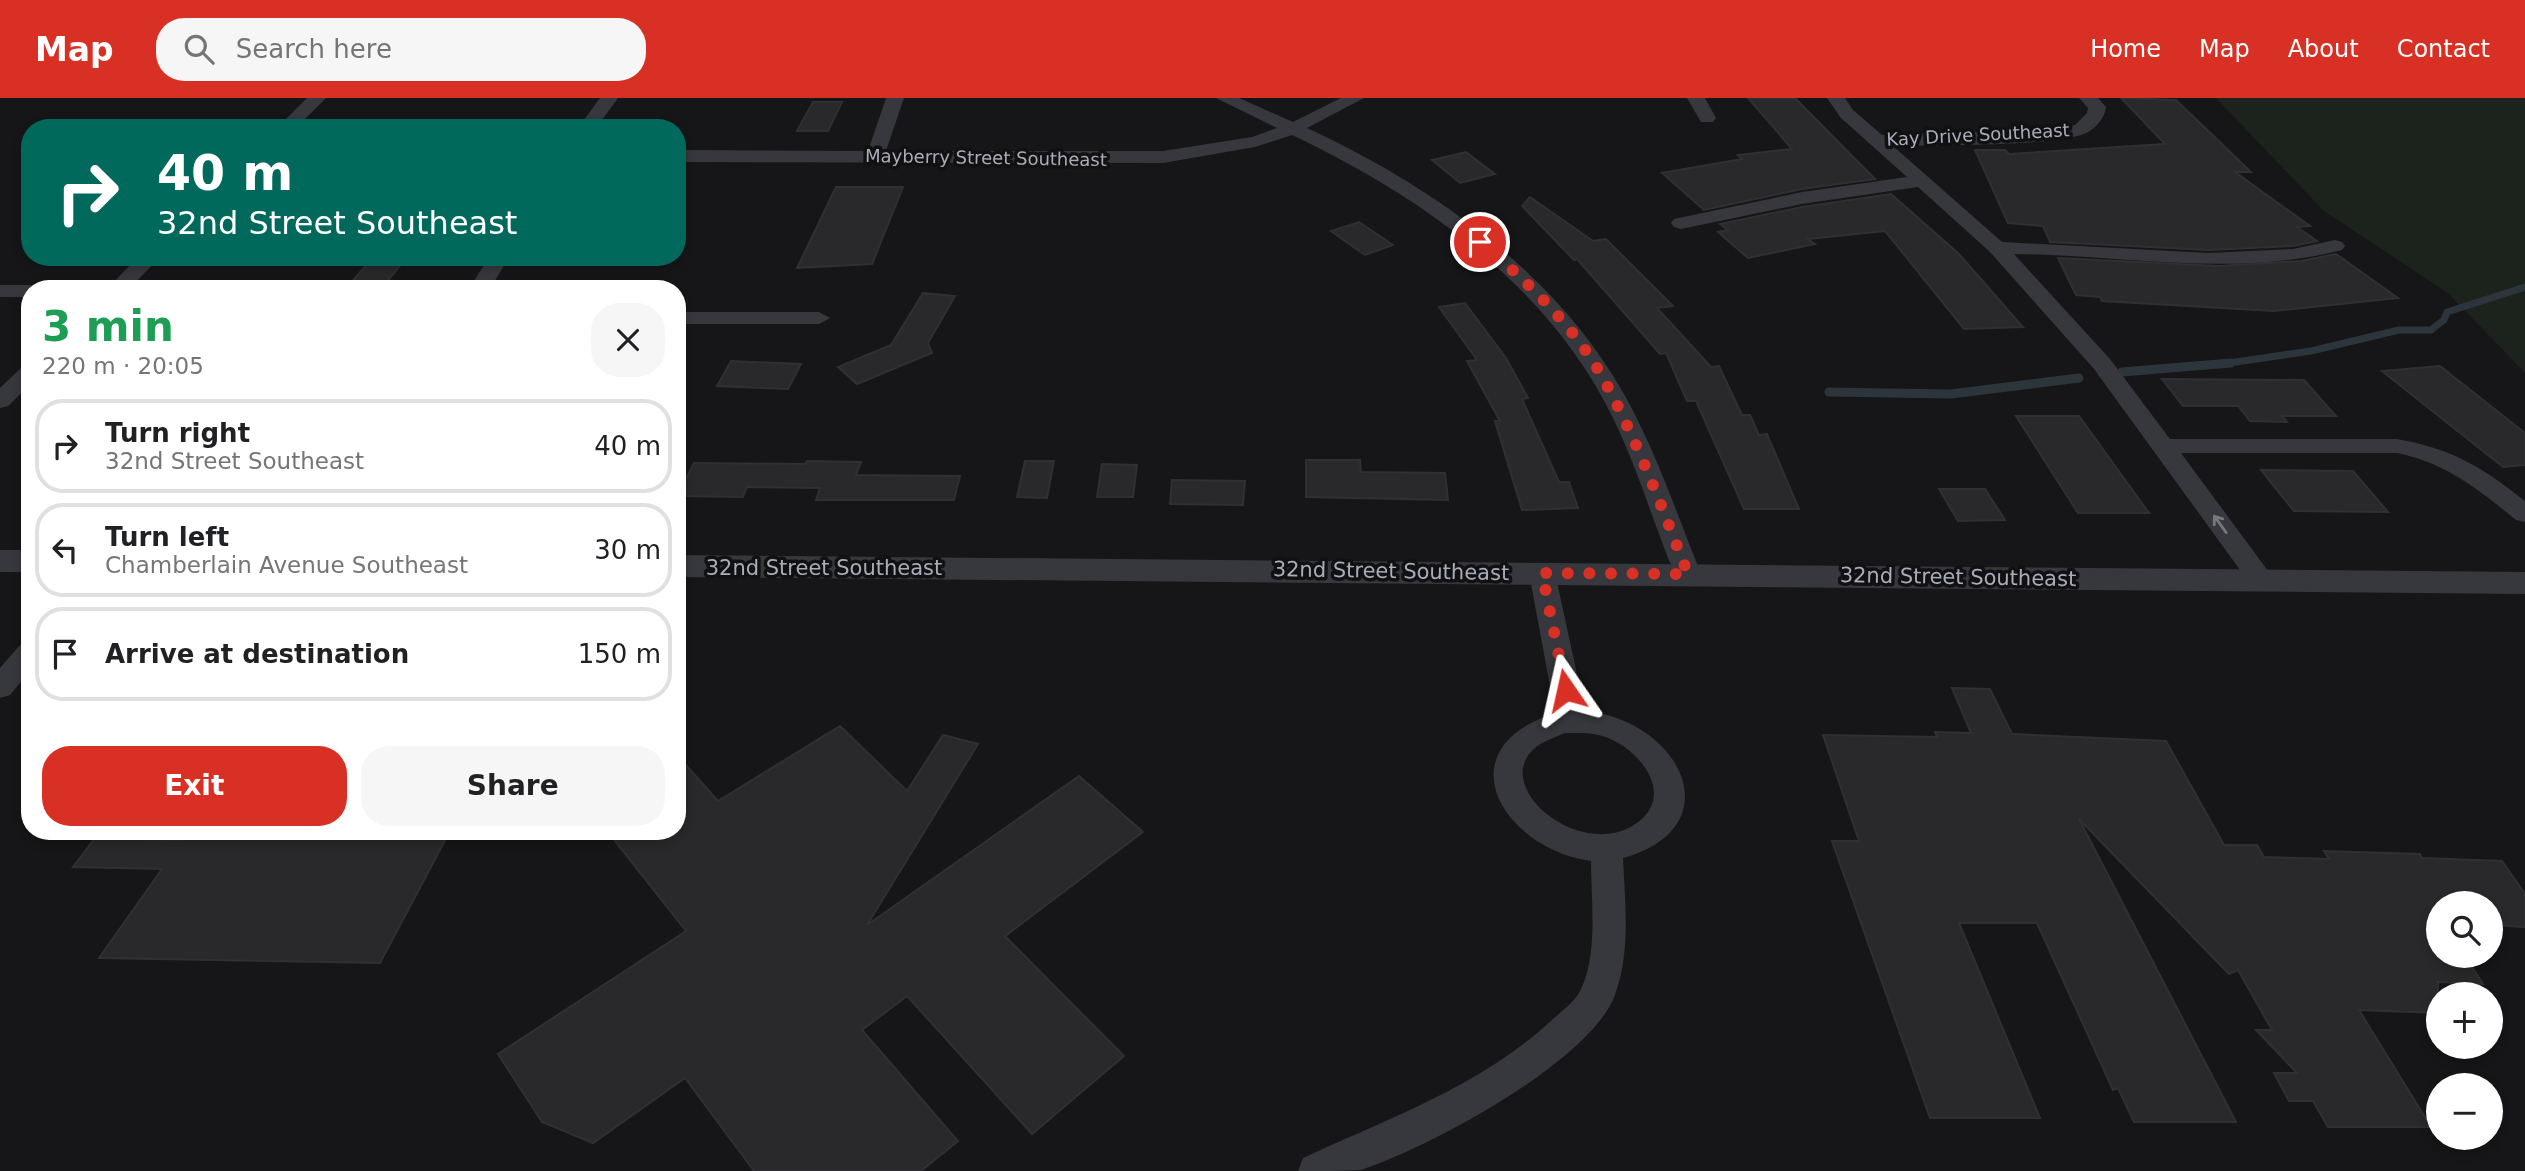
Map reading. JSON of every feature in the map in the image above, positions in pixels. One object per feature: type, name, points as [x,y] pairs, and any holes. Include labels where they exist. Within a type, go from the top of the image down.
[{"type":"street","points":[[295,119],[317,98]]},
{"type":"street","points":[[594,119],[609,98]]},
{"type":"street","points":[[875,157],[895,98]]},
{"type":"street","points":[[1225,98],[1340,152],[1450,219],[1497,256],[1570,331],[1598,370],[1630,430],[1688,574]]},
{"type":"street","name":"Mayberry Street Southeast","points":[[686,156],[1163,157],[1241,145],[1292,129],[1355,98]]},
{"type":"street","points":[[1696,98],[1707,118]]},
{"type":"street","points":[[1836,98],[1847,114],[1997,248],[2102,365],[2163,446],[2249,579]]},
{"type":"street","name":"Kay Drive Southeast","points":[[1877,141],[2046,135],[2081,129],[2096,115],[2096,107],[2088,98]]},
{"type":"street","points":[[1681,223],[1805,195],[1923,181]]},
{"type":"street","points":[[1997,248],[2041,246],[2231,260],[2297,256],[2334,246]]},
{"type":"street","points":[[126,280],[141,266]]},
{"type":"street","points":[[0,291],[21,291]]},
{"type":"street","points":[[686,318],[819,318]]},
{"type":"street","points":[[2076,336],[2082,363],[2249,579]]},
{"type":"street","points":[[0,401],[21,381]]},
{"type":"street","points":[[2163,446],[2397,446],[2424,450],[2447,456],[2466,466],[2525,514]]},
{"type":"street","points":[[0,561],[21,561]]},
{"type":"street","name":"32nd Street Southeast","points":[[686,566],[2525,583]]},
{"type":"street","points":[[1542,573],[1572,722]]},
{"type":"street","points":[[0,687],[21,662]]},
{"type":"street","points":[[1572,722],[1614,728],[1638,740],[1656,757],[1668,776],[1671,796],[1666,816],[1653,832],[1632,843],[1607,848],[1579,845],[1553,836],[1530,821],[1513,801],[1506,780],[1509,759],[1520,741],[1538,729],[1572,722]]},
{"type":"street","points":[[1317,1171],[1504,1081],[1558,1040],[1585,1011],[1596,998],[1608,946],[1607,848]]},
{"type":"shaded area","points":[[2216,98],[2525,98],[2525,373],[2448,293],[2324,211]]},
{"type":"building","points":[[1748,98],[1795,98],[1875,179],[1802,189],[1704,210],[1662,173],[1742,159],[1738,155],[1792,149]]},
{"type":"building","points":[[2121,98],[2176,100],[2251,172],[2235,172],[2310,226],[2297,227],[2317,241],[2293,246],[2209,250],[2050,242],[2043,226],[2008,223],[1975,150],[2005,150],[2009,154],[2165,144]]},
{"type":"building","points":[[813,102],[842,102],[828,131],[797,131]]},
{"type":"building","points":[[1466,152],[1495,174],[1460,183],[1432,160]]},
{"type":"building","points":[[836,187],[903,187],[872,264],[797,268]]},
{"type":"building","points":[[1891,194],[1959,254],[2023,327],[1964,329],[1885,231],[1808,239],[1815,244],[1748,258],[1718,232],[1728,230],[1720,224],[1802,207]]},
{"type":"building","points":[[1530,197],[1593,241],[1606,239],[1673,306],[1657,308],[1711,367],[1719,366],[1742,415],[1750,415],[1759,435],[1767,434],[1799,509],[1744,509],[1696,401],[1687,401],[1666,353],[1660,354],[1577,259],[1574,260],[1522,206]]},
{"type":"building","points":[[1359,222],[1393,245],[1365,255],[1331,231]]},
{"type":"building","points":[[2336,254],[2398,298],[2274,311],[2102,301],[2100,297],[2076,295],[2058,258],[2219,266],[2301,261]]},
{"type":"building","points":[[365,266],[400,266],[388,280],[353,280]]},
{"type":"building","points":[[923,293],[955,296],[928,343],[932,353],[857,384],[838,367],[891,345]]},
{"type":"building","points":[[1465,303],[1506,358],[1528,398],[1522,399],[1559,482],[1569,482],[1578,508],[1522,510],[1495,421],[1500,421],[1467,361],[1477,360],[1439,307]]},
{"type":"building","points":[[731,361],[801,364],[788,389],[717,386]]},
{"type":"building","points":[[2440,366],[2525,433],[2525,465],[2503,467],[2382,371]]},
{"type":"building","points":[[2162,379],[2304,380],[2336,416],[2282,416],[2287,422],[2250,421],[2238,406],[2183,406]]},
{"type":"building","points":[[2016,416],[2079,416],[2149,513],[2078,513]]},
{"type":"building","points":[[1306,460],[1360,460],[1361,472],[1445,473],[1448,500],[1306,497]]},
{"type":"building","points":[[807,461],[861,462],[856,475],[960,476],[954,500],[816,500],[820,488],[747,487],[743,497],[686,496],[686,479],[694,463],[805,464]]},
{"type":"building","points":[[1025,461],[1054,461],[1047,498],[1017,497]]},
{"type":"building","points":[[1102,464],[1137,465],[1133,497],[1097,497]]},
{"type":"building","points":[[2261,470],[2353,471],[2388,512],[2294,511]]},
{"type":"building","points":[[1172,480],[1245,481],[1243,505],[1170,504]]},
{"type":"building","points":[[1939,489],[1985,489],[2005,520],[1958,521]]},
{"type":"building","points":[[1952,688],[1990,689],[2012,734],[2166,741],[2224,845],[2257,845],[2264,857],[2329,859],[2324,851],[2420,854],[2422,858],[2502,861],[2525,894],[2525,927],[2503,926],[2503,891],[2426,891],[2426,968],[2473,968],[2482,982],[2426,982],[2426,1013],[2359,1010],[2426,1119],[2426,1127],[2328,1127],[2313,1101],[2289,1101],[2274,1073],[2297,1073],[2256,1030],[2272,1030],[2238,970],[2229,974],[2079,819],[2236,1122],[2134,1122],[2118,1088],[2113,1090],[2037,923],[1959,923],[2040,1118],[1930,1118],[1832,841],[1859,841],[1823,735],[1937,737],[1935,732],[1971,733]]},
{"type":"building","points":[[840,726],[907,791],[943,735],[978,744],[867,925],[1079,776],[1143,832],[1005,936],[1124,1056],[1032,1134],[907,996],[862,1030],[958,1141],[921,1171],[754,1171],[685,1078],[593,1143],[542,1122],[498,1054],[686,931],[614,840],[686,840],[686,765],[718,801]]},
{"type":"building","points":[[93,840],[445,840],[380,963],[99,958],[162,869],[73,867]]},
{"type":"waterway","points":[[2226,363],[2311,351],[2399,330],[2431,330],[2444,320],[2447,312],[2525,287]]},
{"type":"waterway","points":[[2122,372],[2226,363]]},
{"type":"waterway","points":[[2215,365],[2226,363]]},
{"type":"waterway","points":[[2226,363],[2231,363]]},
{"type":"waterway","points":[[1829,392],[1951,394],[2079,378]]},
{"type":"route","points":[[1480,242],[1540,298],[1570,331],[1598,370],[1630,430],[1688,574],[1542,573],[1566,690]]}]
